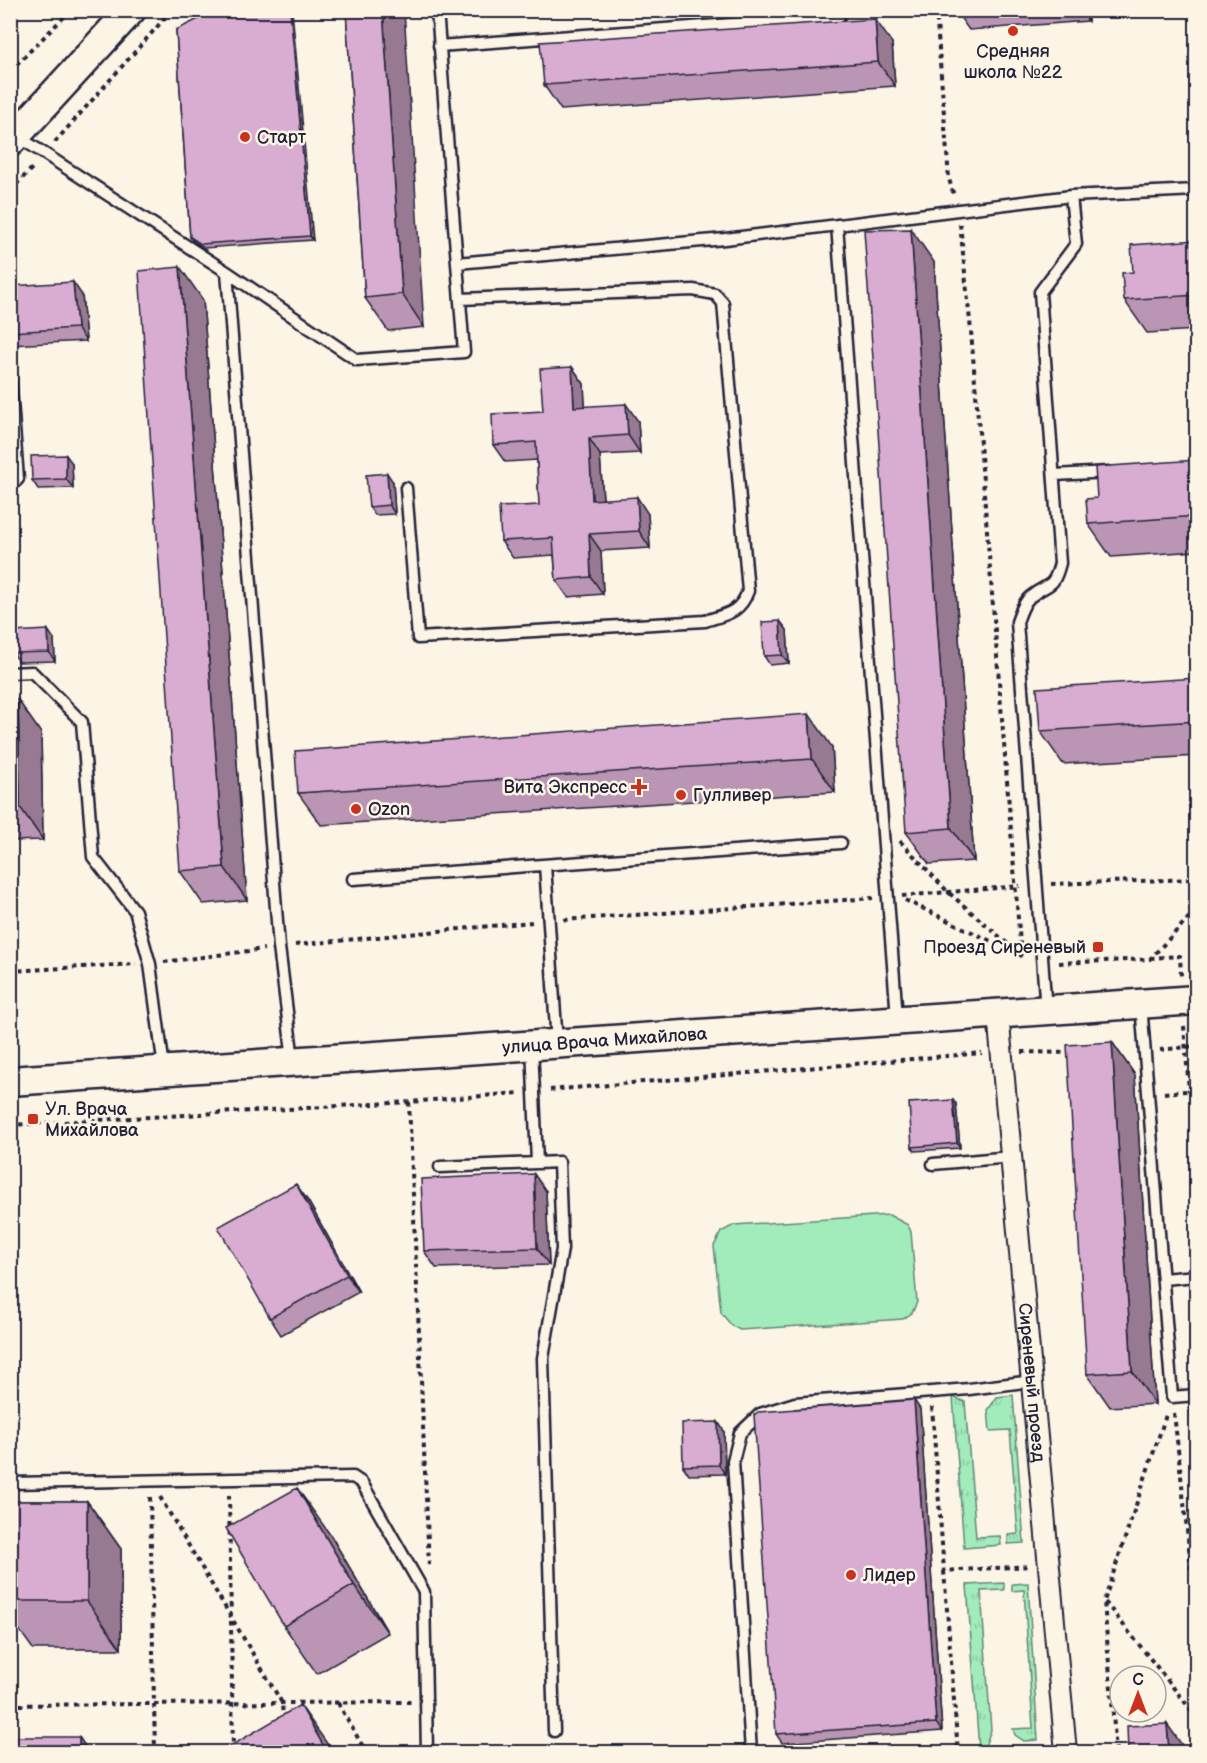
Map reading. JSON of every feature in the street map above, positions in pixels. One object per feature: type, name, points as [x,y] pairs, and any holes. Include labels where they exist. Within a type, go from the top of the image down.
[{"type":"main road","points":[[13,139],[131,10]]},
{"type":"main road","name":"улица Врача Михайлова","points":[[10,1081],[1197,1000]]},
{"type":"street","name":"Сиреневый проезд","points":[[998,1014],[1066,1752]]},
{"type":"lane","points":[[13,139],[44,154],[227,272],[357,360],[464,352],[436,10]]},
{"type":"lane","points":[[439,46],[839,16],[839,10]]},
{"type":"lane","points":[[457,263],[725,239],[1071,196],[1197,190]]},
{"type":"lane","points":[[1046,1011],[1017,622],[1030,597],[1048,588],[1057,578],[1060,563],[1040,292],[1076,244],[1071,196]]},
{"type":"lane","points":[[837,225],[898,1021]]},
{"type":"lane","points":[[227,272],[279,947],[294,1062]]},
{"type":"lane","points":[[406,488],[418,638],[705,621],[727,615],[742,606],[748,591],[723,303],[715,294],[693,290],[460,299]]},
{"type":"lane","points":[[10,376],[18,479],[10,486]]},
{"type":"lane","points":[[1055,475],[1126,471]]},
{"type":"lane","points":[[10,673],[32,672],[82,722],[93,858],[135,911],[150,964],[164,1071]]},
{"type":"lane","points":[[353,879],[841,843]]},
{"type":"lane","points":[[537,1163],[549,921],[545,865]]},
{"type":"lane","points":[[1141,1004],[1172,1397],[1197,1395]]},
{"type":"lane","points":[[933,1164],[1011,1157]]},
{"type":"lane","points":[[441,1167],[559,1162],[562,1238],[543,1358],[554,1731]]},
{"type":"lane","points":[[1163,1279],[1197,1276]]},
{"type":"lane","points":[[751,1752],[733,1461],[740,1433],[759,1414],[795,1403],[931,1393],[1032,1381]]},
{"type":"lane","points":[[10,1483],[353,1477],[362,1483],[424,1592],[427,1752]]},
{"type":"path","points":[[10,71],[71,10]]},
{"type":"path","points":[[10,191],[172,10]]},
{"type":"path","points":[[884,825],[948,892],[1021,956],[971,331],[958,210],[949,179],[936,10]]},
{"type":"path","points":[[10,971],[150,964],[279,947],[549,921],[1038,885],[1197,879]]},
{"type":"path","points":[[1149,958],[1180,956]]},
{"type":"path","points":[[1145,1052],[1197,1046]]},
{"type":"path","points":[[1185,1047],[1189,1091]]},
{"type":"path","points":[[1034,1051],[1080,1053]]},
{"type":"path","points":[[1148,1094],[1197,1090]]},
{"type":"path","points":[[409,1102],[429,1568]]},
{"type":"path","points":[[931,1393],[958,1752]]},
{"type":"path","points":[[1116,1752],[1104,1601],[1172,1397]]},
{"type":"path","points":[[1172,1397],[1197,1611]]},
{"type":"path","points":[[229,1480],[233,1752]]},
{"type":"path","points":[[150,1481],[282,1703],[283,1722]]},
{"type":"path","points":[[150,1481],[154,1752]]},
{"type":"path","points":[[945,1571],[1049,1564]]},
{"type":"path","points":[[1104,1601],[1197,1716]]},
{"type":"path","points":[[338,1702],[366,1752]]},
{"type":"path","points":[[10,1705],[427,1702]]},
{"type":"green space","points":[[889,1215],[908,1225],[911,1232],[917,1302],[912,1313],[903,1319],[740,1330],[732,1326],[721,1313],[714,1246],[721,1232],[734,1225]]},
{"type":"green space","points":[[1013,1395],[1024,1543],[1008,1544],[1008,1535],[1018,1534],[1010,1430],[990,1431],[988,1410],[997,1397]]},
{"type":"green space","points":[[953,1397],[965,1402],[976,1537],[1000,1536],[1001,1545],[964,1548]]},
{"type":"green space","points":[[1004,1583],[1004,1590],[981,1591],[991,1730],[985,1746],[979,1750],[967,1585]]},
{"type":"green space","points":[[1028,1583],[1038,1740],[1024,1741],[1015,1735],[1013,1729],[1033,1728],[1024,1590],[1012,1591],[1012,1584]]},
{"type":"building","name":"Старт","points":[[217,10],[290,10],[310,236],[201,244],[190,237],[176,30]]},
{"type":"building","points":[[346,10],[383,10],[402,294],[365,298]]},
{"type":"building","points":[[957,10],[993,10],[957,13]]},
{"type":"building","points":[[875,19],[878,62],[544,85],[540,42]]},
{"type":"building","points":[[911,229],[951,828],[906,832],[864,230]]},
{"type":"building","points":[[1197,240],[1197,295],[1124,300],[1122,273],[1133,272],[1131,245]]},
{"type":"building","points":[[180,267],[224,867],[180,871],[139,271]]},
{"type":"building","points":[[73,282],[77,328],[10,332],[10,286]]},
{"type":"building","points":[[572,367],[574,407],[626,404],[628,435],[589,438],[592,500],[637,497],[639,531],[589,534],[591,577],[556,580],[553,538],[501,541],[499,507],[539,505],[536,442],[493,445],[492,414],[543,411],[540,369]]},
{"type":"building","points":[[66,455],[66,479],[32,480],[31,456]]},
{"type":"building","points":[[1197,460],[1197,516],[1088,524],[1086,499],[1097,498],[1095,467]]},
{"type":"building","points":[[387,473],[389,505],[369,507],[366,475]]},
{"type":"building","points":[[780,621],[782,655],[764,656],[762,622]]},
{"type":"building","points":[[48,630],[49,652],[13,653],[12,632]]},
{"type":"building","points":[[1197,678],[1197,721],[1040,731],[1037,688]]},
{"type":"building","points":[[10,700],[18,700],[20,807],[10,807]]},
{"type":"building","points":[[809,714],[812,759],[298,793],[295,751]]},
{"type":"building","points":[[1112,1042],[1132,1371],[1087,1374],[1067,1045]]},
{"type":"building","points":[[953,1100],[957,1143],[912,1147],[909,1103]]},
{"type":"building","points":[[534,1174],[537,1248],[424,1251],[421,1179]]},
{"type":"building","points":[[296,1184],[347,1275],[270,1318],[218,1227]]},
{"type":"building","points":[[1189,1384],[1197,1384],[1197,1526]]},
{"type":"building","name":"Лидер","points":[[914,1400],[936,1723],[776,1734],[754,1415],[758,1412]]},
{"type":"building","points":[[718,1422],[719,1465],[683,1466],[682,1423]]},
{"type":"building","points":[[297,1488],[354,1585],[284,1626],[226,1528]]},
{"type":"building","points":[[10,1501],[87,1501],[87,1601],[10,1601]]},
{"type":"building","points":[[300,1705],[327,1752],[233,1752],[229,1747]]},
{"type":"building","points":[[1167,1724],[1169,1752],[1128,1752],[1127,1726]]},
{"type":"building","points":[[10,1737],[79,1737],[79,1752],[10,1752]]},
{"type":"place","name":"Средняя школа №22","points":[[1013,31]]},
{"type":"place","name":"Старт","points":[[245,137]]},
{"type":"place","name":"Вита Экспресс","points":[[639,787]]},
{"type":"place","name":"Гулливер","points":[[681,795]]},
{"type":"place","name":"Ozon","points":[[356,809]]},
{"type":"place","name":"Проезд Сиреневый","points":[[1098,947]]},
{"type":"place","name":"Ул. Врача Михайлова","points":[[33,1119]]},
{"type":"place","name":"Лидер","points":[[851,1575]]}]
